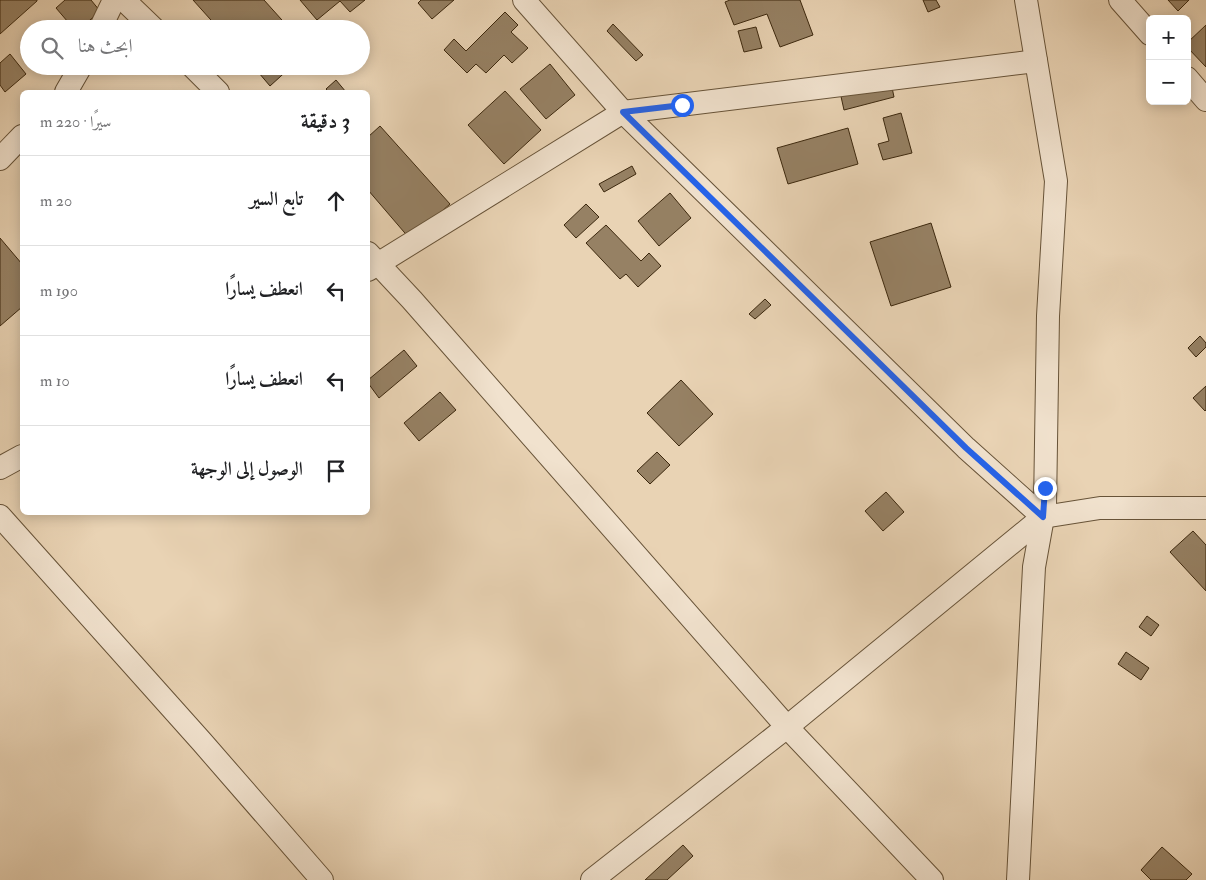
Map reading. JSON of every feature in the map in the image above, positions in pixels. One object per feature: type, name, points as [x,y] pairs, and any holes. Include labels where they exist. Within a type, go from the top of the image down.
[{"type":"street","points":[[104,20],[114,0]]},
{"type":"street","points":[[124,0],[145,20]]},
{"type":"street","points":[[524,0],[623,112],[966,448],[1043,517]]},
{"type":"street","points":[[1018,880],[1034,567],[1043,517],[1048,316],[1056,181],[1026,0]]},
{"type":"street","points":[[1120,0],[1146,29]]},
{"type":"street","points":[[932,880],[787,727],[371,263],[623,112],[1036,62]]},
{"type":"street","points":[[67,90],[76,75]]},
{"type":"street","points":[[201,75],[216,90]]},
{"type":"street","points":[[1191,83],[1206,100]]},
{"type":"street","points":[[0,159],[20,138]]},
{"type":"street","points":[[0,468],[20,457]]},
{"type":"street","points":[[592,880],[787,727],[1043,517],[1100,508],[1206,508]]},
{"type":"street","points":[[0,516],[202,742],[322,880]]},
{"type":"building","points":[[0,0],[37,0],[37,1],[0,34]]},
{"type":"building","points":[[65,0],[91,0],[100,11],[90,20],[66,20],[56,8]]},
{"type":"building","points":[[193,0],[264,0],[282,20],[211,20]]},
{"type":"building","points":[[300,0],[365,0],[350,12],[340,1],[317,20]]},
{"type":"building","points":[[421,0],[454,0],[432,19],[418,3]]},
{"type":"building","points":[[730,0],[800,0],[813,35],[780,47],[767,14],[734,25],[725,2]]},
{"type":"building","points":[[923,0],[936,0],[940,7],[928,12]]},
{"type":"building","points":[[1168,0],[1189,0],[1178,11]]},
{"type":"building","points":[[505,12],[518,25],[511,32],[528,48],[512,63],[504,55],[486,73],[476,64],[467,73],[444,50],[454,39],[466,51]]},
{"type":"building","points":[[613,24],[643,55],[636,61],[607,31]]},
{"type":"building","points":[[1206,25],[1206,67],[1191,51],[1191,39]]},
{"type":"building","points":[[756,27],[762,48],[744,52],[738,31]]},
{"type":"building","points":[[10,54],[20,66],[20,75],[25,75],[5,92],[0,85],[0,63]]},
{"type":"building","points":[[550,64],[575,95],[546,119],[520,89]]},
{"type":"building","points":[[261,75],[282,75],[270,86]]},
{"type":"building","points":[[890,78],[894,97],[844,110],[840,92]]},
{"type":"building","points":[[336,80],[344,90],[327,90]]},
{"type":"building","points":[[505,91],[541,130],[504,164],[468,125]]},
{"type":"building","points":[[901,113],[912,153],[883,160],[878,144],[889,141],[883,118]]},
{"type":"building","points":[[380,126],[450,204],[410,239],[370,192],[370,135]]},
{"type":"building","points":[[848,128],[858,164],[788,184],[777,148]]},
{"type":"building","points":[[632,166],[636,174],[604,192],[599,184]]},
{"type":"building","points":[[670,193],[691,218],[659,246],[638,221]]},
{"type":"building","points":[[586,204],[599,217],[576,238],[564,225]]},
{"type":"building","points":[[931,223],[951,287],[891,306],[870,242]]},
{"type":"building","points":[[606,225],[641,261],[649,253],[661,266],[638,287],[626,274],[620,279],[586,243]]},
{"type":"building","points":[[0,238],[20,262],[20,309],[0,326]]},
{"type":"building","points":[[765,299],[771,305],[755,319],[749,314]]},
{"type":"building","points":[[1200,336],[1206,343],[1206,347],[1196,357],[1188,348]]},
{"type":"building","points":[[404,350],[417,366],[379,398],[370,386],[370,378]]},
{"type":"building","points":[[681,380],[713,414],[679,446],[647,413]]},
{"type":"building","points":[[1206,386],[1206,410],[1205,411],[1193,398]]},
{"type":"building","points":[[440,392],[456,410],[419,441],[404,423]]},
{"type":"building","points":[[657,452],[670,465],[650,484],[637,471]]},
{"type":"building","points":[[886,492],[904,512],[883,531],[865,511]]},
{"type":"building","points":[[1193,531],[1206,545],[1206,591],[1170,552]]},
{"type":"building","points":[[1147,616],[1159,625],[1151,636],[1139,627]]},
{"type":"building","points":[[1126,652],[1149,668],[1141,680],[1118,664]]},
{"type":"building","points":[[683,845],[693,856],[667,880],[645,880]]},
{"type":"building","points":[[1162,847],[1192,874],[1186,880],[1151,880],[1141,870]]},
{"type":"route","points":[[682,105],[623,112],[966,448],[1043,517],[1045,488]]}]
